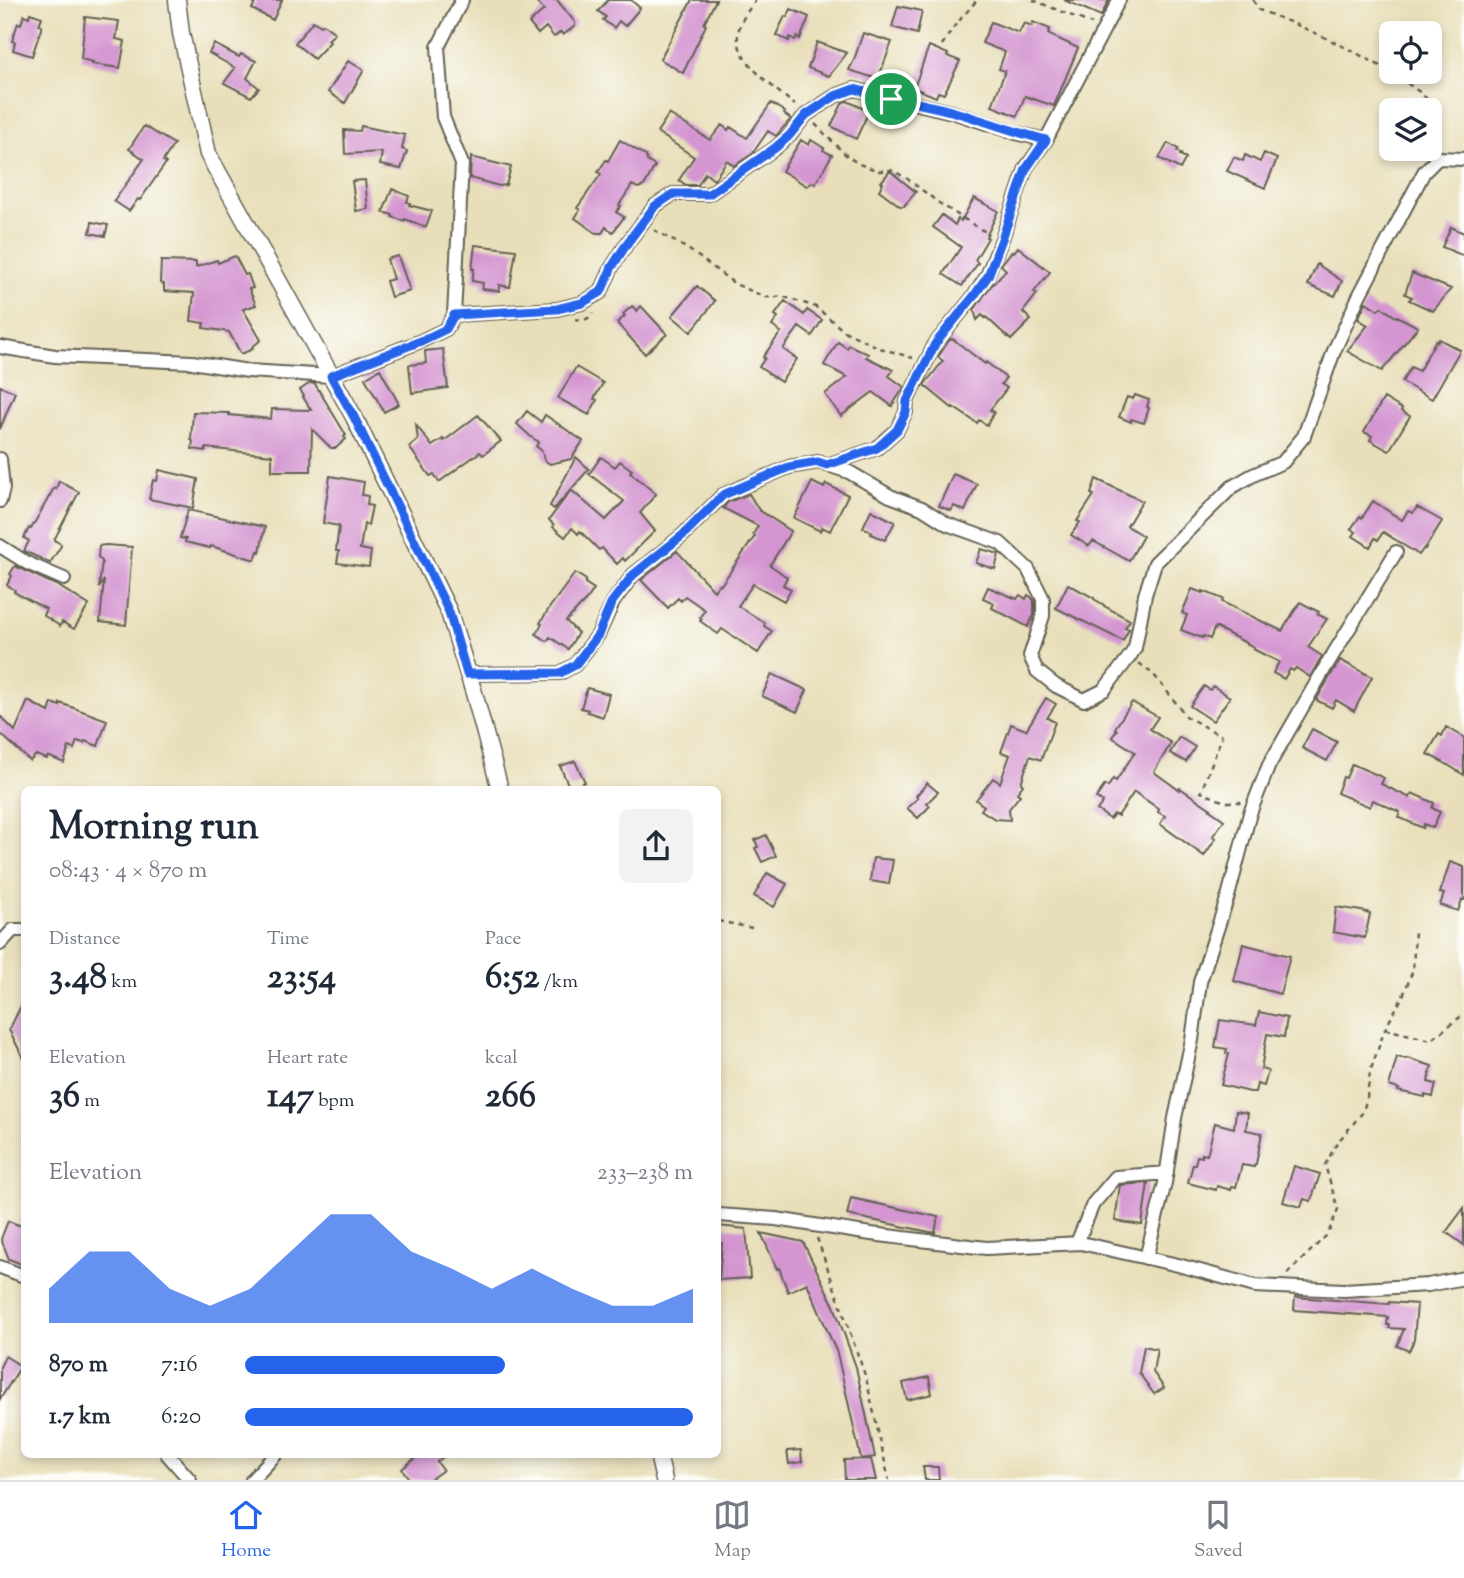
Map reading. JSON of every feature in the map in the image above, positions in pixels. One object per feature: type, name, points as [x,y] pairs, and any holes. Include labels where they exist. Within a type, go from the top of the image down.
[{"type":"street","points":[[177,0],[181,33],[208,154],[354,417],[449,612],[499,786]]},
{"type":"street","points":[[0,347],[55,356],[192,362],[258,372],[331,376],[446,329],[454,315],[462,164],[443,117],[438,47],[462,0]]},
{"type":"street","points":[[827,465],[877,448],[897,430],[906,412],[907,401],[935,344],[988,276],[1026,169],[1046,140],[1119,0]]},
{"type":"street","points":[[454,315],[557,309],[582,303],[601,292],[612,267],[655,206],[673,194],[709,194],[775,148],[806,115],[835,96],[854,89],[952,112],[1046,140]]},
{"type":"street","points":[[1442,158],[1464,159]]},
{"type":"street","points":[[467,674],[560,673],[575,665],[598,635],[612,602],[633,575],[683,535],[723,495],[789,467],[818,462],[849,472],[890,496],[922,508],[947,524],[1000,543],[1028,569],[1043,598],[1043,616],[1030,656],[1037,671],[1056,686],[1084,700],[1104,690],[1135,648],[1145,595],[1155,563],[1232,487],[1283,462],[1304,436],[1334,351],[1359,296],[1424,172],[1435,161]]},
{"type":"street","points":[[0,460],[3,488],[0,501]]},
{"type":"street","points":[[0,546],[27,563],[64,579]]},
{"type":"street","points":[[1146,1258],[1167,1173],[1200,982],[1255,802],[1269,765],[1396,552]]},
{"type":"street","points":[[0,944],[13,930],[21,930]]},
{"type":"street","points":[[1077,1243],[1093,1204],[1116,1177],[1167,1173]]},
{"type":"street","points":[[721,1215],[776,1219],[986,1248],[1077,1243],[1255,1286],[1343,1290],[1428,1284],[1464,1278]]},
{"type":"street","points":[[0,1267],[21,1275]]},
{"type":"street","points":[[171,1458],[190,1480]]},
{"type":"street","points":[[251,1480],[272,1458]]},
{"type":"street","points":[[659,1458],[664,1480]]},
{"type":"path","points":[[756,0],[738,31],[738,47],[748,62],[847,156],[859,164],[879,171],[891,170],[905,177],[939,203],[980,229],[1002,239]]},
{"type":"path","points":[[942,45],[977,0]]},
{"type":"path","points":[[1033,0],[1104,28]]},
{"type":"path","points":[[1254,0],[1259,10],[1288,20],[1379,65]]},
{"type":"path","points":[[1408,84],[1426,98]]},
{"type":"path","points":[[642,223],[688,249],[735,284],[763,296],[781,296],[816,307],[844,331],[880,348],[926,362]]},
{"type":"path","points":[[1130,656],[1154,675],[1187,717],[1222,736],[1201,792],[1225,802],[1255,802]]},
{"type":"path","points":[[721,922],[752,928]]},
{"type":"path","points":[[1275,1287],[1328,1234],[1338,1209],[1325,1165],[1337,1143],[1363,1112],[1370,1072],[1385,1029],[1403,996],[1413,970],[1415,930]]},
{"type":"path","points":[[1385,1029],[1431,1040],[1464,1014]]},
{"type":"path","points":[[813,1225],[866,1378],[889,1480]]},
{"type":"building","points":[[256,0],[282,0],[273,20],[252,9]]},
{"type":"building","points":[[535,0],[557,0],[575,22],[575,26],[563,35],[561,32],[554,37],[546,27],[538,34],[529,23],[544,10]]},
{"type":"building","points":[[608,0],[631,0],[640,8],[625,26],[619,21],[614,28],[603,20],[606,17],[598,11]]},
{"type":"building","points":[[692,0],[716,0],[683,73],[660,59]]},
{"type":"building","points":[[1064,0],[1109,0],[1101,16]]},
{"type":"building","points":[[898,6],[922,11],[917,34],[892,27]]},
{"type":"building","points":[[791,9],[809,17],[800,39],[790,37],[789,41],[776,35]]},
{"type":"building","points":[[30,13],[42,17],[39,25],[42,26],[32,56],[13,50],[15,42],[12,41],[18,23],[21,24],[24,15],[29,17]]},
{"type":"building","points":[[85,17],[119,21],[116,39],[125,41],[120,68],[92,64],[93,62],[81,59]]},
{"type":"building","points":[[313,21],[321,26],[323,24],[335,33],[314,59],[295,43]]},
{"type":"building","points":[[991,22],[1019,33],[1024,23],[1032,26],[1033,22],[1050,29],[1048,34],[1078,48],[1054,106],[1025,96],[1017,116],[992,106],[1005,71],[999,69],[1005,52],[982,43]]},
{"type":"building","points":[[863,33],[892,42],[878,79],[849,70]]},
{"type":"building","points":[[817,42],[847,53],[829,76],[808,68]]},
{"type":"building","points":[[214,44],[239,57],[241,54],[256,61],[247,78],[259,88],[251,97],[224,83],[235,68],[209,53]]},
{"type":"building","points":[[929,46],[960,61],[944,94],[938,92],[936,97],[914,88]]},
{"type":"building","points":[[348,61],[364,70],[345,103],[328,92]]},
{"type":"building","points":[[847,101],[869,111],[856,139],[831,126],[843,102]]},
{"type":"building","points":[[771,103],[791,119],[776,136],[768,131],[752,154],[734,166],[727,160],[714,180],[705,173],[698,185],[686,185],[679,180],[694,157],[657,132],[669,114],[710,140],[722,125],[747,138]]},
{"type":"building","points":[[144,126],[174,144],[163,161],[166,163],[129,211],[114,201],[144,159],[129,149]]},
{"type":"building","points":[[361,126],[405,135],[402,149],[407,151],[401,169],[380,165],[382,152],[345,154],[344,130],[360,131]]},
{"type":"building","points":[[620,140],[646,156],[647,161],[655,166],[644,186],[638,188],[632,185],[619,205],[621,206],[616,212],[624,217],[613,232],[606,227],[602,233],[596,233],[575,218],[580,210],[577,208],[601,174],[598,172]]},
{"type":"building","points":[[801,140],[809,145],[811,140],[832,155],[815,184],[813,182],[807,186],[782,171]]},
{"type":"building","points":[[1168,143],[1186,158],[1180,169],[1159,158]]},
{"type":"building","points":[[1264,153],[1277,159],[1265,188],[1227,171],[1234,157],[1243,161],[1245,155],[1260,162]]},
{"type":"building","points":[[471,157],[511,167],[506,185],[499,186],[470,178]]},
{"type":"building","points":[[890,171],[916,192],[904,206],[900,206],[879,190],[883,183],[881,182]]},
{"type":"building","points":[[365,180],[368,209],[356,211],[352,181]]},
{"type":"building","points":[[392,189],[409,196],[409,205],[432,211],[426,227],[383,212]]},
{"type":"building","points":[[974,198],[998,211],[986,237],[988,238],[975,260],[978,263],[962,286],[943,274],[961,247],[933,227],[942,215],[955,225],[958,219],[961,221]]},
{"type":"building","points":[[92,222],[108,225],[105,236],[90,233]]},
{"type":"building","points":[[1451,227],[1464,233],[1464,256],[1442,247]]},
{"type":"building","points":[[475,245],[516,250],[510,287],[499,285],[499,291],[482,289],[483,283],[472,281]]},
{"type":"building","points":[[1018,247],[1050,272],[1023,312],[1031,320],[1011,340],[986,317],[982,315],[977,320],[974,310],[1006,270],[1001,265]]},
{"type":"building","points":[[235,256],[245,275],[248,274],[253,288],[249,289],[256,305],[243,309],[261,340],[253,349],[241,354],[229,332],[203,328],[204,323],[191,321],[194,293],[164,291],[164,284],[160,283],[161,261],[196,262],[196,267],[217,260],[218,263]]},
{"type":"building","points":[[398,256],[410,291],[391,297],[386,281],[393,279],[387,259]]},
{"type":"building","points":[[1317,264],[1342,281],[1335,296],[1308,285]]},
{"type":"building","points":[[1412,273],[1451,289],[1433,311],[1409,300],[1412,297],[1405,294]]},
{"type":"building","points":[[697,286],[715,301],[691,332],[672,316]]},
{"type":"building","points":[[785,301],[804,315],[807,310],[822,320],[812,336],[799,327],[783,349],[797,359],[781,382],[759,367],[781,332],[772,326],[778,317],[775,315]]},
{"type":"building","points":[[1366,302],[1418,327],[1382,371],[1347,351],[1368,325],[1358,319]]},
{"type":"building","points":[[632,306],[637,311],[641,306],[667,334],[645,354],[617,323]]},
{"type":"building","points":[[950,339],[1006,378],[1001,384],[1007,388],[990,410],[994,412],[987,425],[979,420],[977,423],[952,408],[924,385],[943,361],[938,357]]},
{"type":"building","points":[[1439,339],[1460,350],[1432,399],[1402,382],[1411,367],[1419,371]]},
{"type":"building","points":[[838,342],[847,348],[849,345],[868,354],[866,357],[893,370],[889,376],[904,387],[892,406],[873,392],[841,416],[825,394],[847,377],[824,365]]},
{"type":"building","points":[[443,349],[448,388],[412,393],[409,365],[426,363],[425,351]]},
{"type":"building","points":[[576,367],[603,383],[589,415],[558,398]]},
{"type":"building","points":[[380,369],[399,404],[384,412],[365,378]]},
{"type":"building","points":[[310,383],[315,384],[346,435],[346,439],[336,448],[331,448],[312,429],[311,471],[272,471],[272,455],[192,449],[193,412],[229,413],[271,419],[272,409],[311,410],[300,390]]},
{"type":"building","points":[[0,386],[15,392],[0,429]]},
{"type":"building","points":[[1135,395],[1149,400],[1144,423],[1119,417],[1127,397],[1133,399]]},
{"type":"building","points":[[1384,398],[1410,416],[1389,451],[1370,440],[1372,436],[1364,432]]},
{"type":"building","points":[[527,411],[541,422],[545,415],[583,441],[571,459],[550,464],[544,460],[542,451],[536,446],[539,442],[517,424]]},
{"type":"building","points":[[478,415],[501,441],[483,455],[480,452],[439,482],[434,474],[430,476],[409,447],[418,440],[416,425],[432,446],[443,439],[444,441]]},
{"type":"building","points":[[576,457],[589,469],[554,509],[550,506]]},
{"type":"building","points":[[601,457],[615,467],[620,461],[656,494],[640,513],[655,531],[625,561],[623,558],[617,564],[580,531],[578,534],[572,528],[565,537],[549,520],[571,490],[606,520],[624,501],[589,474]]},
{"type":"building","points":[[159,470],[198,479],[193,508],[149,499],[153,480],[157,481]]},
{"type":"building","points":[[953,474],[977,484],[965,511],[954,506],[951,511],[939,506]]},
{"type":"building","points":[[330,476],[364,482],[362,495],[368,496],[367,505],[372,506],[368,525],[364,524],[360,549],[371,551],[369,567],[337,563],[339,526],[323,523]]},
{"type":"building","points":[[1096,479],[1142,501],[1127,526],[1143,536],[1129,561],[1093,541],[1089,546],[1071,535],[1094,495],[1091,494]]},
{"type":"building","points":[[59,481],[79,492],[54,540],[61,546],[50,563],[24,551],[29,541],[24,538]]},
{"type":"building","points":[[812,482],[824,488],[826,484],[848,495],[830,531],[822,527],[820,531],[794,518]]},
{"type":"building","points":[[749,494],[759,510],[791,531],[770,565],[787,577],[783,585],[791,589],[784,601],[753,584],[738,606],[765,623],[764,626],[772,631],[758,653],[722,629],[718,634],[700,621],[705,610],[685,596],[681,601],[678,598],[668,608],[641,580],[677,551],[714,591],[755,536],[753,534],[758,526],[723,508],[728,502]]},
{"type":"building","points":[[1373,501],[1402,520],[1408,511],[1413,513],[1417,507],[1442,521],[1419,555],[1383,532],[1378,540],[1375,538],[1370,547],[1353,536],[1356,532],[1351,529]]},
{"type":"building","points":[[188,510],[265,527],[260,552],[258,551],[255,560],[211,546],[210,548],[185,542],[186,539],[180,538]]},
{"type":"building","points":[[871,510],[895,522],[885,540],[863,527]]},
{"type":"building","points":[[99,546],[132,547],[126,625],[100,622],[104,580],[99,588],[102,561],[98,557]]},
{"type":"building","points":[[981,549],[999,554],[995,569],[976,563]]},
{"type":"building","points":[[15,566],[58,586],[89,605],[74,629],[62,622],[60,626],[43,615],[46,609],[14,592],[15,590],[7,585]]},
{"type":"building","points":[[575,573],[594,589],[566,621],[578,633],[568,649],[550,637],[547,641],[536,634],[550,607]]},
{"type":"building","points":[[1068,584],[1130,620],[1125,628],[1129,629],[1123,641],[1056,608]]},
{"type":"building","points":[[988,587],[1017,599],[1020,595],[1026,599],[1028,595],[1032,598],[1034,615],[1028,627],[992,608],[994,603],[983,598]]},
{"type":"building","points":[[1192,589],[1223,599],[1222,602],[1282,631],[1300,602],[1319,612],[1317,614],[1327,619],[1308,647],[1322,656],[1310,677],[1296,668],[1293,671],[1290,669],[1284,679],[1273,673],[1279,662],[1215,627],[1210,639],[1181,630],[1187,615],[1182,613]]},
{"type":"building","points":[[1340,660],[1372,677],[1354,711],[1336,700],[1332,708],[1316,700]]},
{"type":"building","points":[[772,674],[807,690],[797,712],[762,696]]},
{"type":"building","points":[[1204,686],[1210,690],[1213,686],[1230,697],[1213,721],[1190,706]]},
{"type":"building","points":[[587,688],[609,694],[603,717],[581,708]]},
{"type":"building","points":[[1046,698],[1056,704],[1047,718],[1055,722],[1041,760],[1030,756],[1021,783],[1023,785],[1017,793],[1020,795],[1009,809],[1010,820],[995,819],[981,810],[984,806],[976,800],[993,778],[1000,783],[1010,755],[1001,752],[1011,724],[1026,730]]},
{"type":"building","points":[[28,701],[49,712],[52,703],[60,706],[60,703],[107,720],[98,746],[77,741],[74,749],[69,747],[64,763],[48,756],[47,759],[36,755],[30,761],[0,733],[0,716],[15,731]]},
{"type":"building","points":[[1132,702],[1158,717],[1150,729],[1171,743],[1154,772],[1224,820],[1204,856],[1160,824],[1165,816],[1134,792],[1118,816],[1114,814],[1110,819],[1097,810],[1103,802],[1096,798],[1105,785],[1108,787],[1113,779],[1116,781],[1135,752],[1112,737]]},
{"type":"building","points":[[1446,727],[1464,737],[1464,775],[1427,754]]},
{"type":"building","points":[[1312,729],[1337,742],[1327,761],[1302,748]]},
{"type":"building","points":[[1179,737],[1195,747],[1186,762],[1170,753]]},
{"type":"building","points":[[575,761],[585,782],[569,786],[560,766]]},
{"type":"building","points":[[1352,764],[1384,778],[1381,784],[1410,798],[1412,793],[1434,803],[1432,808],[1440,812],[1433,828],[1424,824],[1423,828],[1398,817],[1400,812],[1373,800],[1370,807],[1337,793]]},
{"type":"building","points":[[927,783],[938,792],[927,803],[930,806],[918,818],[907,808],[918,798],[916,796]]},
{"type":"building","points":[[766,835],[776,856],[762,862],[755,848],[758,847],[755,840]]},
{"type":"building","points":[[873,858],[893,860],[889,884],[870,881]]},
{"type":"building","points":[[1450,862],[1464,867],[1464,900],[1458,911],[1440,905],[1444,894],[1440,893]]},
{"type":"building","points":[[767,873],[787,884],[774,907],[754,896]]},
{"type":"building","points":[[1336,907],[1370,914],[1365,938],[1333,932]]},
{"type":"building","points":[[1243,944],[1290,956],[1280,994],[1234,981]]},
{"type":"building","points":[[21,1006],[21,1053],[9,1030]]},
{"type":"building","points":[[1259,1012],[1287,1018],[1284,1037],[1267,1034],[1261,1069],[1268,1071],[1264,1086],[1257,1084],[1255,1092],[1250,1092],[1221,1085],[1229,1054],[1226,1053],[1227,1049],[1215,1047],[1220,1020],[1256,1025]]},
{"type":"building","points":[[1397,1057],[1432,1066],[1428,1082],[1436,1084],[1433,1097],[1398,1091],[1399,1089],[1389,1086]]},
{"type":"building","points":[[1236,1111],[1248,1113],[1246,1130],[1262,1133],[1254,1167],[1242,1165],[1236,1187],[1232,1186],[1231,1190],[1217,1186],[1216,1190],[1188,1183],[1197,1156],[1207,1155],[1215,1123],[1234,1128]]},
{"type":"building","points":[[1294,1166],[1320,1174],[1311,1201],[1304,1199],[1301,1207],[1283,1202]]},
{"type":"building","points":[[1148,1183],[1142,1225],[1115,1221],[1120,1185]]},
{"type":"building","points":[[851,1198],[938,1217],[935,1233],[847,1215]]},
{"type":"building","points":[[1464,1208],[1464,1245],[1446,1232]]},
{"type":"building","points":[[8,1221],[21,1226],[21,1264],[9,1259],[1,1239]]},
{"type":"building","points":[[721,1226],[746,1229],[750,1278],[721,1280]]},
{"type":"building","points":[[761,1233],[803,1242],[834,1306],[856,1367],[875,1457],[861,1459],[837,1353],[807,1283],[788,1292]]},
{"type":"building","points":[[1295,1297],[1417,1304],[1414,1340],[1409,1351],[1397,1346],[1404,1329],[1389,1328],[1388,1317],[1294,1310]]},
{"type":"building","points":[[1144,1346],[1157,1349],[1153,1372],[1164,1388],[1154,1394],[1139,1373]]},
{"type":"building","points":[[5,1356],[21,1366],[0,1399],[0,1367]]},
{"type":"building","points":[[929,1377],[932,1394],[907,1400],[903,1383]]},
{"type":"building","points":[[801,1450],[802,1462],[789,1464],[787,1451]]},
{"type":"building","points":[[415,1458],[442,1458],[437,1462],[443,1470],[429,1480],[410,1480],[402,1469]]},
{"type":"building","points":[[871,1459],[876,1480],[845,1480],[844,1460]]},
{"type":"building","points":[[923,1467],[938,1467],[939,1480],[925,1480]]},
{"type":"route","points":[[854,89],[891,99],[952,112],[1046,140],[1026,169],[988,276],[935,344],[907,401],[906,412],[897,430],[877,448],[827,465],[818,462],[789,467],[723,495],[700,520],[633,575],[612,602],[598,635],[575,665],[560,673],[467,674],[449,612],[354,417],[331,376],[446,329],[454,315],[557,309],[582,303],[601,292],[612,267],[628,242],[655,206],[673,194],[709,194],[775,148],[806,115],[835,96],[854,89]]}]
